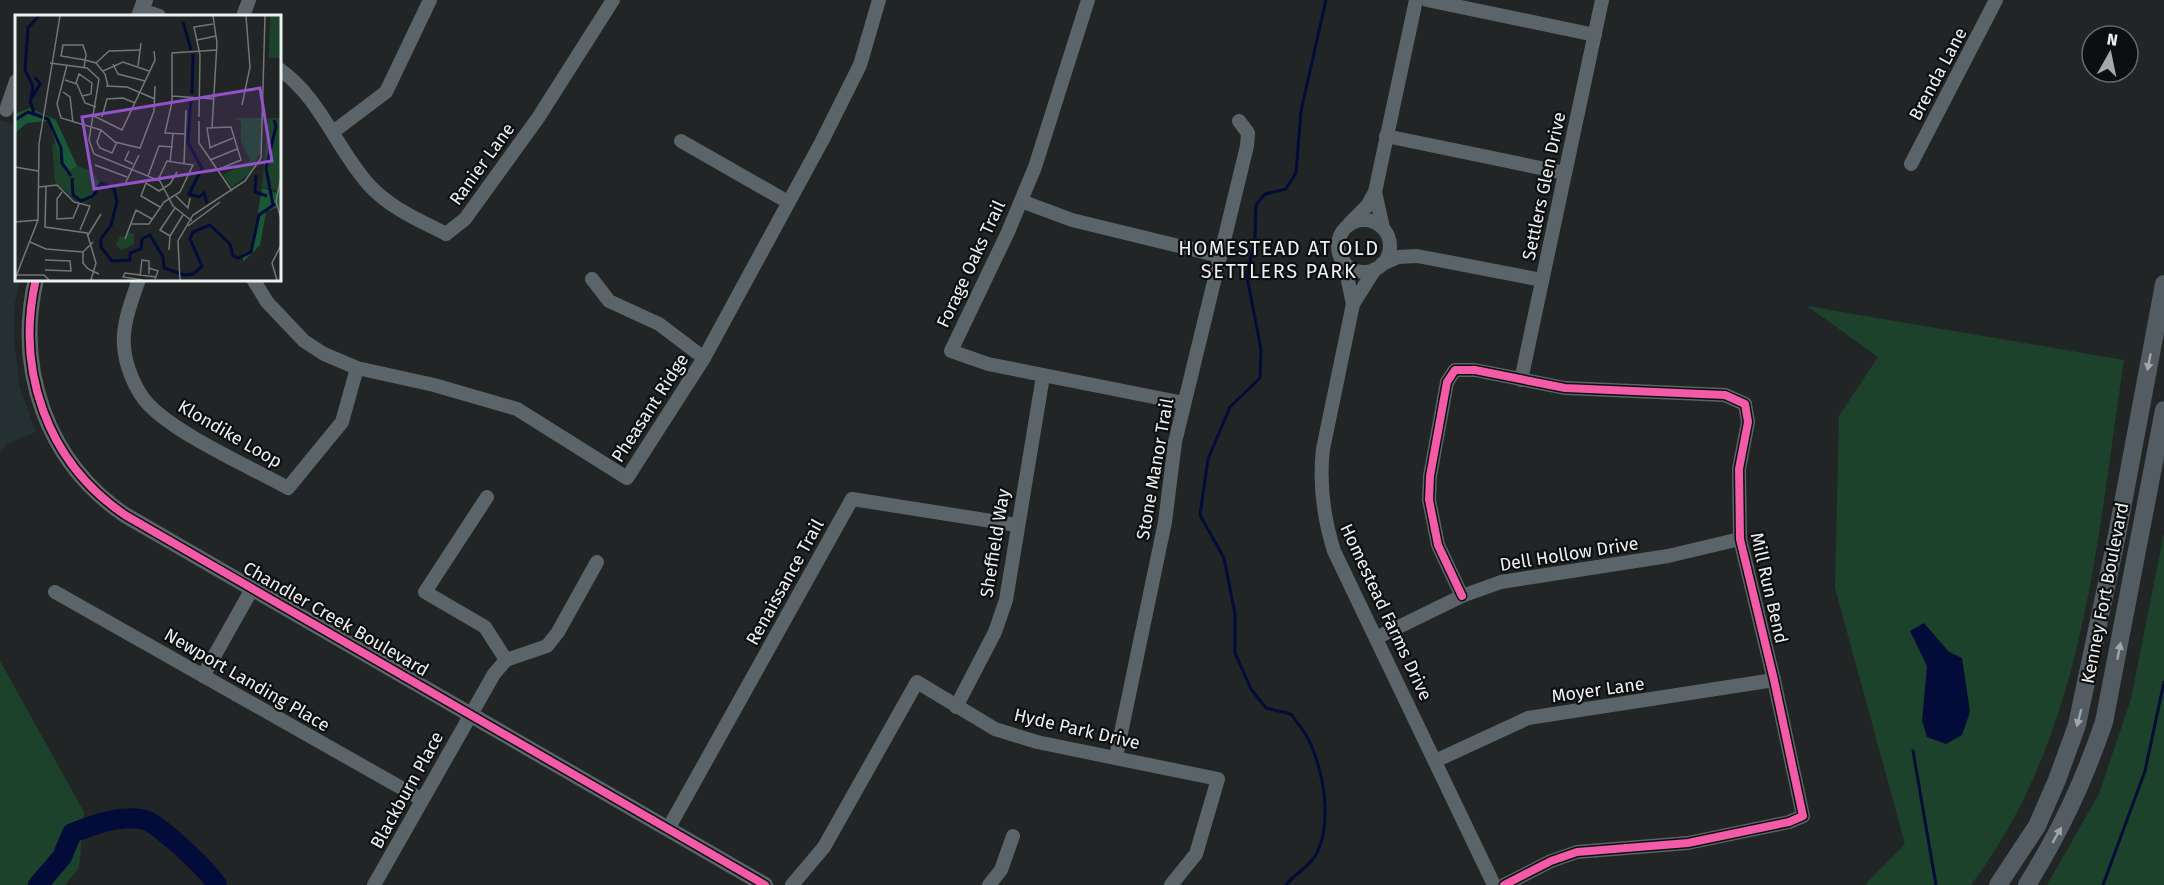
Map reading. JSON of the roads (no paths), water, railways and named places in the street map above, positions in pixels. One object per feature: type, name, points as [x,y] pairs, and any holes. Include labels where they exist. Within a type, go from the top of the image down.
[{"type":"main road","name":"Kenney Fort Boulevard","points":[[1998,885],[2037,826],[2058,780],[2077,725],[2115,547],[2164,284]]},
{"type":"main road","name":"Kenney Fort Boulevard","points":[[2027,885],[2061,830],[2087,772],[2104,722],[2164,410]]},
{"type":"street","points":[[243,15],[249,0]]},
{"type":"street","points":[[333,132],[386,92],[430,0]]},
{"type":"street","name":"Ranier Lane","points":[[280,70],[297,81],[370,186],[394,207],[446,234],[465,219],[538,118],[613,0]]},
{"type":"street","name":"Pheasant Ridge","points":[[254,280],[267,302],[304,341],[324,354],[357,368],[434,385],[517,409],[627,478],[704,358],[788,202],[860,65],[879,0]]},
{"type":"street","name":"Forage Oaks Trail","points":[[1088,0],[1048,130],[1021,201],[951,351],[988,364],[1043,376],[1135,391],[1184,403]]},
{"type":"street","name":"Homestead Farms Drive","points":[[1353,304],[1344,262],[1337,246],[1339,237],[1367,206],[1375,192],[1416,0]]},
{"type":"street","points":[[1427,0],[1595,35]]},
{"type":"street","name":"Settlers Glen Drive","points":[[1521,380],[1602,0]]},
{"type":"street","name":"Brenda Lane","points":[[1911,164],[1996,0]]},
{"type":"street","points":[[142,9],[157,15]]},
{"type":"street","points":[[7,110],[15,84]]},
{"type":"street","name":"Stone Manor Trail","points":[[1116,757],[1165,522],[1175,442],[1247,146],[1248,134],[1239,121]]},
{"type":"street","points":[[1386,136],[1565,173]]},
{"type":"street","points":[[681,141],[788,202]]},
{"type":"street","name":"Homestead Farms Drive","points":[[1375,192],[1389,250],[1353,304],[1323,449],[1321,488],[1325,521],[1334,550],[1494,885]]},
{"type":"street","points":[[1021,201],[1072,220],[1220,256]]},
{"type":"street","points":[[1349,224],[1366,220],[1385,231],[1394,242],[1417,256]]},
{"type":"street","points":[[1344,262],[1358,271],[1378,267],[1398,257],[1417,256],[1542,280]]},
{"type":"street","points":[[592,279],[609,301],[659,324],[704,358]]},
{"type":"street","name":"Chandler Creek Boulevard","points":[[36,280],[29,328],[32,370],[47,420],[69,461],[93,492],[252,589],[471,713],[765,885]]},
{"type":"street","name":"Klondike Loop","points":[[139,280],[126,324],[124,348],[132,377],[149,405],[179,428],[288,488],[342,422],[350,402],[357,368]]},
{"type":"street","name":"Mill Run Bend","points":[[1462,596],[1438,545],[1429,500],[1430,476],[1447,382],[1455,370],[1465,369],[1565,388],[1725,395],[1745,404],[1748,422],[1739,469],[1740,539],[1774,680],[1803,816],[1789,822],[1688,843],[1577,852],[1551,861],[1504,885]]},
{"type":"street","name":"Sheffield Way","points":[[956,707],[1000,619],[1043,376]]},
{"type":"street","points":[[488,497],[425,592],[485,627],[506,660],[547,646],[558,632],[597,562]]},
{"type":"street","name":"Renaissance Trail","points":[[668,829],[852,499],[1017,525]]},
{"type":"street","name":"Dell Hollow Drive","points":[[1376,638],[1462,596],[1516,579],[1668,556],[1740,539]]},
{"type":"street","points":[[203,676],[252,589]]},
{"type":"street","name":"Newport Landing Place","points":[[55,592],[421,800]]},
{"type":"street","name":"Blackburn Place","points":[[374,885],[471,713],[506,660]]},
{"type":"street","name":"Moyer Lane","points":[[1435,761],[1528,718],[1774,680]]},
{"type":"street","name":"Hyde Park Drive","points":[[792,885],[824,847],[917,682],[956,707],[1006,732],[1037,742],[1218,779],[1196,854],[1171,885]]},
{"type":"street","points":[[989,885],[1001,870],[1013,836]]},
{"type":"waterway","points":[[1286,885],[1314,858],[1322,840],[1325,813],[1320,770],[1305,733],[1291,714],[1266,708],[1251,689],[1235,653],[1235,614],[1224,558],[1200,515],[1208,459],[1230,407],[1260,378],[1261,349],[1247,277],[1255,237],[1256,205],[1265,194],[1286,189],[1296,173],[1301,111],[1326,0]]},
{"type":"waterway","points":[[2103,885],[2145,771],[2164,682]]},
{"type":"waterway","points":[[1913,751],[1936,885]]},
{"type":"waterway","points":[[38,885],[62,857],[72,833],[108,821],[127,818],[152,823],[172,838],[217,885]]},
{"type":"district","name":"HOMESTEAD AT OLD SETTLERS PARK","points":[[1279,260]]}]
